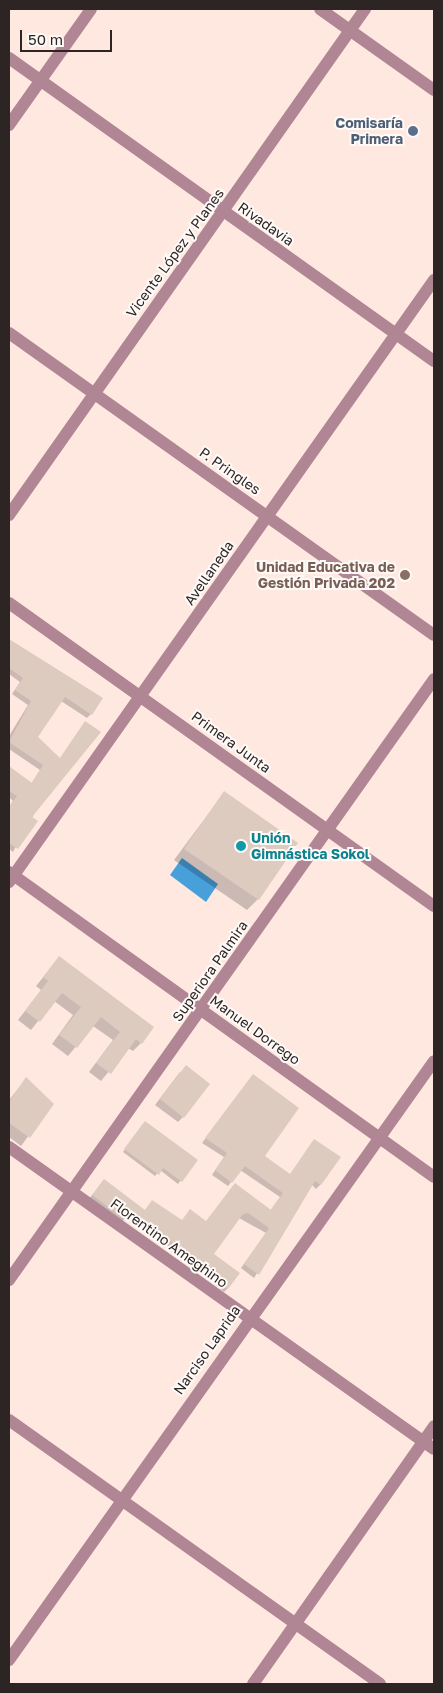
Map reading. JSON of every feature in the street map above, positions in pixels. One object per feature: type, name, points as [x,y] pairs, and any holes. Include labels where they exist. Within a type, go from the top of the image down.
[{"type":"street","points":[[9,126],[91,9]]},
{"type":"street","points":[[320,9],[434,90]]},
{"type":"street","name":"Vicente López y Planes","points":[[9,515],[92,393],[223,212],[365,9]]},
{"type":"street","name":"Rivadavia","points":[[9,58],[434,361]]},
{"type":"street","name":"Avellaneda","points":[[10,876],[141,696],[434,280]]},
{"type":"street","name":"P. Pringles","points":[[9,333],[434,635]]},
{"type":"street","name":"Primera Junta","points":[[9,604],[434,906]]},
{"type":"street","name":"Superiora Palmira","points":[[9,1280],[434,679]]},
{"type":"street","name":"Manuel Dorrego","points":[[10,876],[434,1176]]},
{"type":"street","name":"Narciso Laprida","points":[[9,1660],[248,1318],[434,1061]]},
{"type":"street","name":"Florentino Ameghino","points":[[9,1146],[434,1449]]},
{"type":"street","points":[[9,1420],[380,1684]]},
{"type":"street","points":[[254,1684],[294,1624],[434,1426]]},
{"type":"water","points":[[182,858],[218,884],[206,902],[170,875]]},
{"type":"building","points":[[9,639],[103,698],[92,715],[65,697],[38,737],[60,758],[85,721],[101,732],[32,817],[38,821],[18,849],[9,843],[9,807],[17,796],[9,791],[9,766],[32,783],[43,765],[9,742],[31,701],[15,690],[23,678],[9,668]]},
{"type":"building","name":"Unión Gimnástica Sokol","points":[[224,791],[298,843],[259,900],[184,849]]},
{"type":"building","points":[[59,956],[154,1027],[142,1044],[136,1039],[111,1074],[96,1063],[120,1032],[101,1017],[77,1048],[59,1035],[81,1007],[62,993],[40,1022],[25,1011],[48,981],[43,977]]},
{"type":"building","points":[[186,1065],[210,1084],[184,1118],[160,1099]]},
{"type":"building","points":[[253,1074],[299,1108],[265,1156],[290,1174],[314,1139],[341,1157],[321,1185],[315,1181],[259,1275],[244,1264],[269,1228],[248,1213],[243,1214],[214,1254],[240,1273],[228,1289],[168,1239],[130,1213],[126,1220],[92,1195],[104,1179],[145,1210],[152,1200],[182,1220],[190,1209],[206,1221],[235,1183],[271,1210],[283,1193],[245,1166],[232,1183],[215,1170],[227,1153],[205,1138]]},
{"type":"building","points":[[26,1077],[54,1104],[30,1138],[9,1123],[9,1102]]},
{"type":"building","points":[[145,1121],[198,1160],[182,1182],[163,1168],[159,1175],[124,1149]]},
{"type":"place","name":"Comisaría Primera","points":[[413,131]]},
{"type":"place","name":"Unidad Educativa de Gestión Privada 202","points":[[405,575]]},
{"type":"place","name":"Unión Gimnástica Sokol","points":[[241,846]]}]
